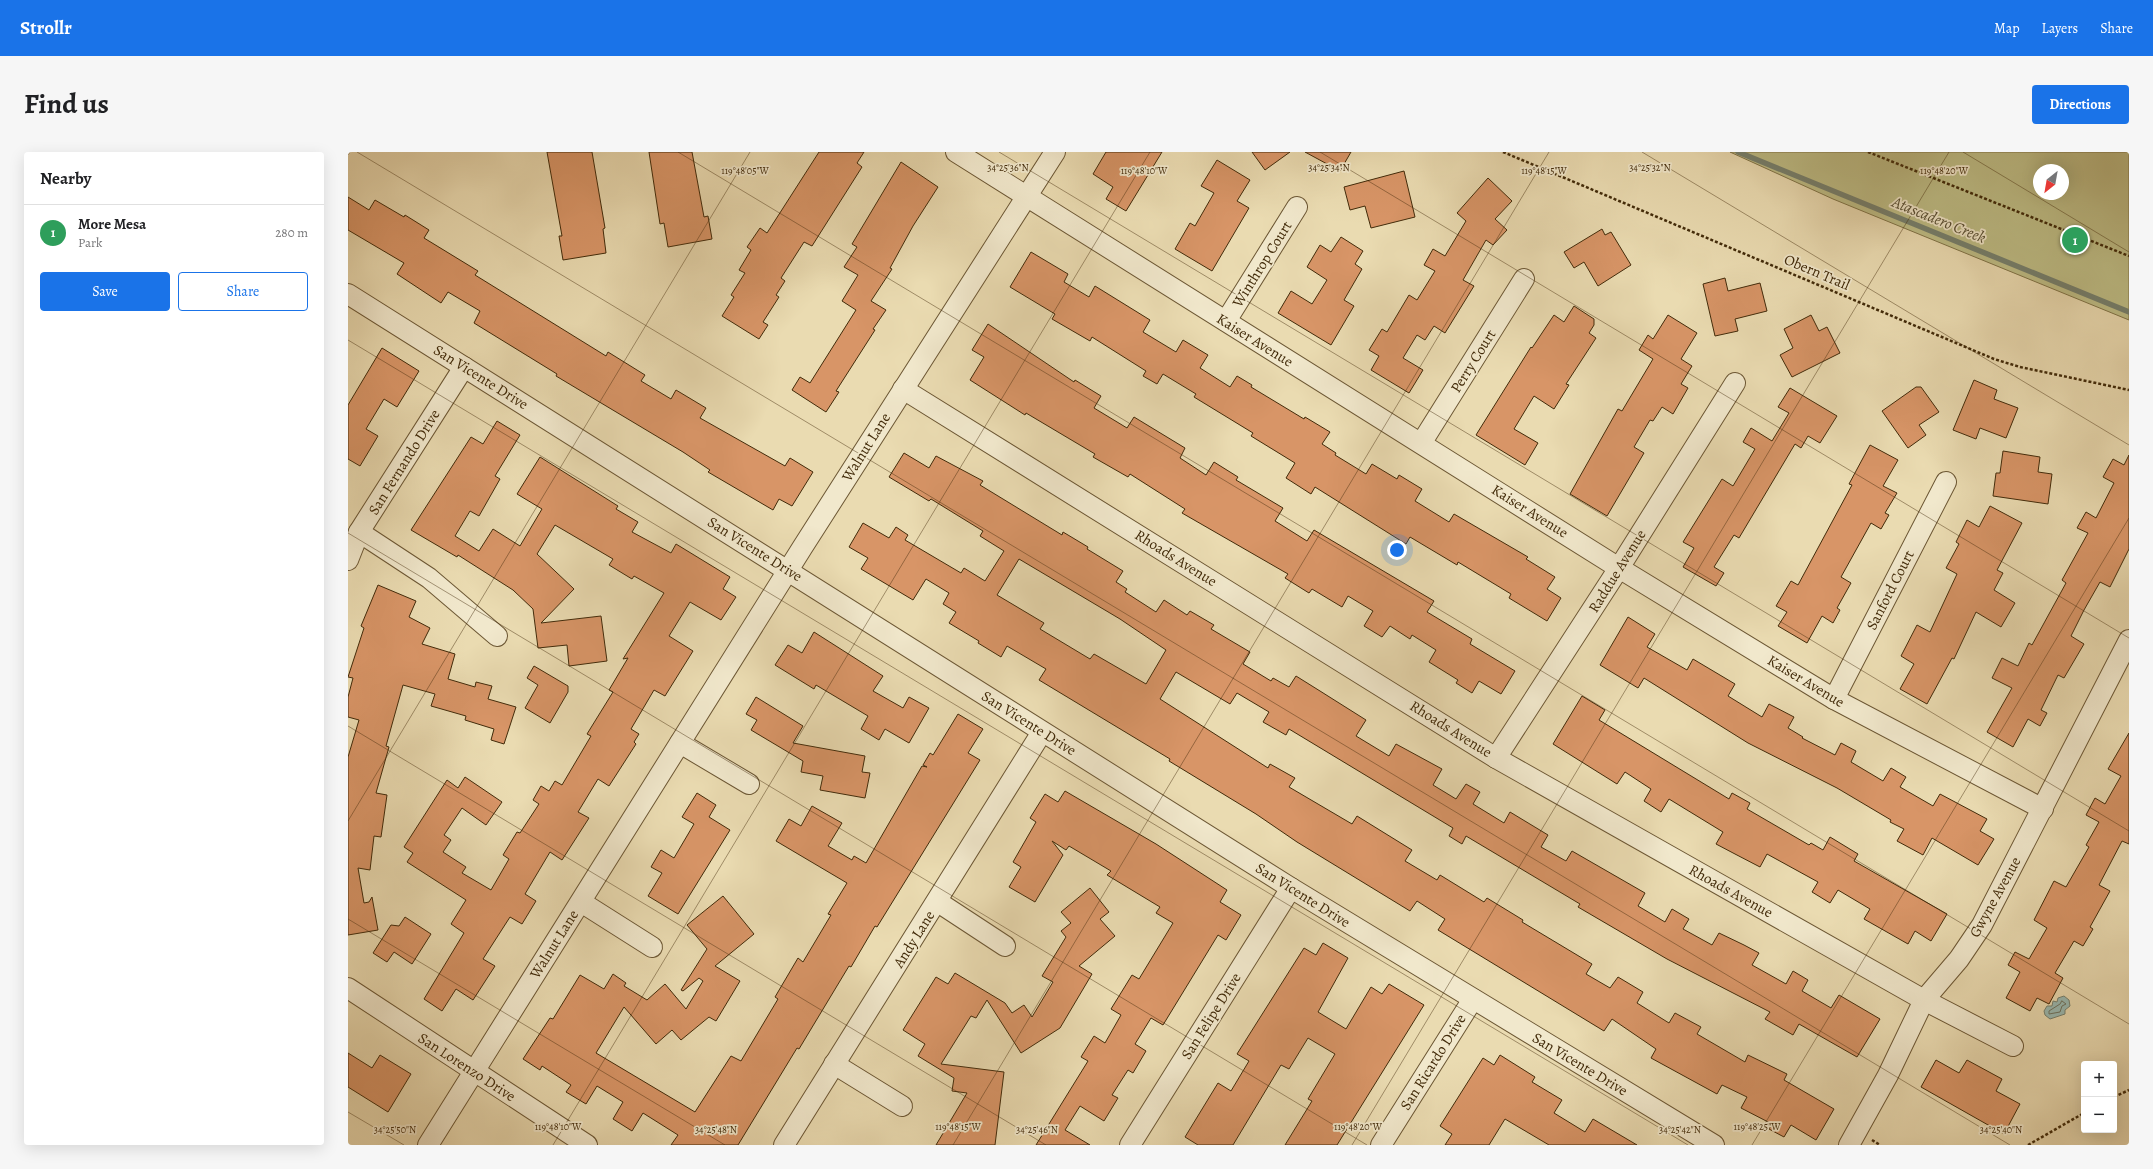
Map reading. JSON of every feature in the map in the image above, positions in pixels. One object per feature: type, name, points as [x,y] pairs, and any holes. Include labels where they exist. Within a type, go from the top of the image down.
[{"type":"street","points":[[956,152],[1027,197]]},
{"type":"street","name":"Walnut Lane","points":[[428,1145],[788,570],[1056,152]]},
{"type":"street","name":"Kaiser Avenue","points":[[1027,197],[1422,442],[1619,568],[1834,699],[2043,809]]},
{"type":"street","name":"Winthrop Court","points":[[1226,321],[1297,206]]},
{"type":"street","name":"Perry Court","points":[[1422,442],[1524,279]]},
{"type":"street","name":"San Vicente Drive","points":[[348,294],[1291,888],[1714,1145]]},
{"type":"street","name":"San Fernando Drive","points":[[348,560],[360,532],[464,367]]},
{"type":"street","name":"Raddue Avenue","points":[[1496,758],[1619,568],[1735,383]]},
{"type":"street","name":"Rhoads Avenue","points":[[903,389],[1496,758],[1924,1000],[2013,1046]]},
{"type":"street","name":"Sanford Court","points":[[1834,699],[1946,482]]},
{"type":"street","points":[[360,532],[429,578],[497,636]]},
{"type":"street","name":"Gwyne Avenue","points":[[1849,1145],[1888,1075],[1924,1000],[1959,959],[1982,925],[2129,640]]},
{"type":"street","name":"Andy Lane","points":[[784,1145],[938,902],[1042,732]]},
{"type":"street","points":[[680,743],[748,784]]},
{"type":"street","name":"San Felipe Drive","points":[[1130,1145],[1291,888]]},
{"type":"street","points":[[581,902],[652,947]]},
{"type":"street","points":[[938,902],[1005,946]]},
{"type":"street","name":"San Lorenzo Drive","points":[[348,988],[587,1145]]},
{"type":"street","name":"San Ricardo Drive","points":[[1381,1145],[1473,999]]},
{"type":"street","points":[[834,1064],[902,1106]]},
{"type":"path","name":"Obern Trail","points":[[1503,152],[1994,359],[2020,367],[2129,390]]},
{"type":"path","points":[[1868,152],[2129,256]]},
{"type":"path","points":[[2117,1096],[2129,1090]]},
{"type":"path","points":[[2028,1145],[2081,1115]]},
{"type":"green space","points":[[1730,152],[2129,152],[2129,320],[1833,199]]},
{"type":"water","points":[[2064,996],[2069,1000],[2070,1006],[2065,1010],[2065,1014],[2050,1019],[2045,1015],[2044,1011],[2047,1006],[2052,1006],[2053,1001],[2057,1002],[2058,998]]},
{"type":"building","points":[[547,152],[592,152],[605,228],[603,229],[606,253],[563,260],[559,236],[562,236]]},
{"type":"building","points":[[649,152],[692,152],[704,217],[708,216],[712,239],[668,247],[664,223],[660,224]]},
{"type":"building","points":[[819,152],[864,152],[857,163],[862,167],[812,246],[804,242],[781,278],[785,281],[776,295],[779,297],[763,322],[768,325],[759,339],[722,316],[734,297],[731,295],[745,273],[739,270],[751,250],[747,247],[760,228],[767,233]]},
{"type":"building","points":[[1106,152],[1162,152],[1126,211],[1106,199],[1113,187],[1093,174]]},
{"type":"building","points":[[1252,152],[1290,152],[1265,170]]},
{"type":"building","points":[[1305,152],[1351,152],[1340,171]]},
{"type":"building","points":[[1217,160],[1250,180],[1237,201],[1249,208],[1212,271],[1175,249],[1190,223],[1195,226],[1214,193],[1201,186]]},
{"type":"building","points":[[901,162],[938,187],[913,226],[890,268],[892,269],[871,301],[886,310],[836,391],[839,392],[826,412],[792,390],[800,377],[810,383],[856,310],[842,301],[858,275],[844,267],[857,247],[852,244]]},
{"type":"building","points":[[1404,171],[1415,217],[1371,228],[1365,206],[1350,210],[1344,187]]},
{"type":"building","points":[[1488,178],[1512,201],[1495,219],[1507,230],[1493,245],[1486,240],[1463,280],[1474,286],[1445,333],[1434,326],[1425,340],[1417,335],[1403,358],[1423,370],[1409,393],[1371,370],[1379,356],[1369,350],[1382,329],[1387,332],[1409,295],[1417,300],[1435,271],[1424,265],[1433,249],[1445,256],[1466,221],[1457,213]]},
{"type":"building","points":[[348,197],[369,210],[375,200],[404,217],[405,215],[429,230],[424,238],[478,271],[475,275],[606,356],[608,352],[645,375],[641,381],[671,399],[676,390],[706,408],[700,418],[785,466],[790,458],[813,472],[792,506],[779,499],[773,510],[708,472],[710,470],[683,452],[556,376],[557,374],[474,323],[480,311],[448,292],[441,303],[397,274],[404,263],[348,230]]},
{"type":"building","points":[[1602,229],[1605,235],[1611,232],[1631,265],[1598,286],[1584,262],[1574,268],[1564,252]]},
{"type":"building","points":[[1341,237],[1363,251],[1355,264],[1362,269],[1344,300],[1354,306],[1331,345],[1278,313],[1291,291],[1312,304],[1327,280],[1307,267],[1320,245],[1331,252]]},
{"type":"building","points":[[1031,252],[1068,274],[1064,282],[1089,297],[1095,286],[1150,320],[1143,332],[1176,352],[1183,340],[1208,355],[1200,368],[1230,387],[1237,376],[1252,385],[1251,387],[1304,419],[1305,417],[1330,432],[1322,444],[1336,453],[1335,455],[1366,474],[1372,464],[1397,479],[1399,475],[1422,489],[1415,501],[1449,522],[1454,514],[1528,557],[1526,559],[1555,577],[1547,589],[1561,598],[1547,621],[1509,598],[1511,594],[1458,562],[1457,565],[1410,537],[1406,544],[1315,487],[1311,494],[1286,478],[1295,463],[1251,436],[1253,433],[1194,397],[1196,394],[1163,374],[1157,384],[1143,376],[1146,371],[1092,337],[1090,341],[1052,319],[1055,314],[1010,287]]},
{"type":"building","points":[[1725,278],[1728,291],[1760,283],[1767,311],[1735,319],[1738,331],[1715,336],[1703,284]]},
{"type":"building","points":[[1574,306],[1594,319],[1594,325],[1589,333],[1596,338],[1566,384],[1569,385],[1554,409],[1534,396],[1514,429],[1538,443],[1525,465],[1476,435],[1531,347],[1532,348],[1554,315],[1564,322]]},
{"type":"building","points":[[1668,315],[1697,333],[1681,359],[1692,366],[1681,384],[1688,388],[1673,414],[1662,407],[1653,421],[1650,420],[1634,447],[1644,453],[1607,516],[1570,494],[1618,409],[1622,411],[1653,359],[1639,350],[1648,335],[1653,339]]},
{"type":"building","points":[[1811,315],[1819,331],[1827,327],[1840,353],[1792,377],[1780,355],[1793,348],[1784,329]]},
{"type":"building","points":[[988,324],[1074,382],[1075,380],[1101,396],[1094,408],[1127,428],[1134,417],[1185,448],[1180,458],[1206,475],[1214,462],[1238,477],[1236,480],[1283,508],[1275,521],[1307,541],[1314,530],[1434,601],[1427,612],[1472,639],[1470,644],[1515,671],[1501,694],[1479,681],[1472,693],[1456,683],[1458,680],[1429,662],[1436,650],[1412,635],[1410,639],[1390,626],[1382,637],[1364,626],[1373,611],[1348,596],[1342,607],[1312,589],[1309,593],[1285,578],[1288,574],[1182,513],[1185,509],[1130,474],[1128,477],[1093,457],[1095,454],[1026,413],[1025,415],[970,380],[984,357],[972,350]]},
{"type":"building","points":[[382,348],[419,371],[397,407],[384,399],[366,429],[378,436],[360,466],[348,459],[348,405]]},
{"type":"building","points":[[1974,380],[1997,390],[1994,399],[2018,408],[2006,438],[1980,428],[1976,439],[1953,430]]},
{"type":"building","points":[[1916,387],[1921,387],[1939,412],[1919,425],[1926,435],[1908,448],[1882,411]]},
{"type":"building","points":[[1790,388],[1837,416],[1820,443],[1808,436],[1801,448],[1795,444],[1739,538],[1734,535],[1714,567],[1724,573],[1716,586],[1683,567],[1694,548],[1683,542],[1722,479],[1733,486],[1755,449],[1743,442],[1751,428],[1772,441],[1789,413],[1778,407]]},
{"type":"building","points":[[497,421],[520,435],[495,476],[500,479],[479,516],[470,511],[455,536],[479,551],[493,529],[520,546],[542,509],[517,494],[540,457],[618,506],[616,509],[638,522],[632,532],[671,553],[676,544],[730,577],[723,589],[736,597],[721,620],[690,602],[669,636],[693,651],[665,696],[654,690],[631,729],[639,734],[634,742],[636,744],[609,786],[598,779],[578,812],[589,818],[562,860],[550,852],[525,894],[536,901],[522,924],[510,917],[483,959],[495,966],[473,1000],[456,989],[442,1011],[424,999],[464,933],[451,924],[466,900],[407,862],[413,853],[404,847],[447,780],[458,788],[465,777],[502,802],[486,825],[462,808],[444,835],[451,840],[443,852],[466,867],[462,873],[491,890],[509,859],[503,855],[517,832],[520,833],[539,804],[533,800],[541,786],[549,791],[555,781],[562,785],[591,736],[587,734],[613,692],[609,690],[628,658],[623,659],[664,593],[634,576],[632,579],[609,565],[613,559],[555,525],[537,554],[574,589],[541,623],[601,616],[607,661],[569,666],[567,645],[538,648],[533,609],[513,590],[458,555],[457,557],[411,530],[471,437],[483,444]]},
{"type":"building","points":[[1870,445],[1898,460],[1883,486],[1897,493],[1885,513],[1889,515],[1881,529],[1871,523],[1841,577],[1851,583],[1837,608],[1840,610],[1833,623],[1822,616],[1807,643],[1778,626],[1787,612],[1776,606],[1791,581],[1798,585],[1852,485],[1849,484]]},
{"type":"building","points":[[2003,451],[2040,457],[2038,472],[2052,474],[2048,504],[1993,496],[1996,473],[2000,473]]},
{"type":"building","points":[[904,453],[929,468],[936,456],[983,481],[980,485],[1062,535],[1063,532],[1088,547],[1087,549],[1123,571],[1116,582],[1127,589],[1125,592],[1156,612],[1164,600],[1187,615],[1190,611],[1214,625],[1211,629],[1250,652],[1243,664],[1271,681],[1273,678],[1289,687],[1296,676],[1366,720],[1356,736],[1389,756],[1396,744],[1442,769],[1433,785],[1456,799],[1466,784],[1480,792],[1473,804],[1504,823],[1510,812],[1548,835],[1541,847],[1566,861],[1572,851],[1645,893],[1638,906],[1665,922],[1672,909],[1689,919],[1683,929],[1712,945],[1719,933],[1759,953],[1752,965],[1786,984],[1793,971],[1808,980],[1802,991],[1831,1008],[1839,995],[1880,1019],[1857,1057],[1799,1024],[1793,1035],[1765,1019],[1770,1012],[1667,959],[1578,907],[1580,904],[1466,836],[1462,844],[1449,836],[1453,828],[1289,729],[1286,735],[1263,722],[1269,712],[1237,693],[1230,704],[1176,672],[1160,699],[1268,768],[1270,764],[1295,778],[1289,787],[1352,824],[1357,816],[1412,850],[1405,861],[1437,880],[1440,875],[1484,902],[1487,898],[1523,920],[1522,922],[1592,964],[1586,974],[1610,988],[1618,977],[1643,992],[1637,1003],[1669,1023],[1675,1013],[1701,1027],[1697,1034],[1745,1062],[1748,1055],[1787,1074],[1784,1080],[1834,1109],[1816,1140],[1791,1125],[1784,1137],[1769,1129],[1772,1124],[1741,1108],[1747,1097],[1722,1085],[1717,1094],[1651,1058],[1656,1049],[1612,1019],[1604,1031],[1438,930],[1445,919],[1417,901],[1410,911],[1169,761],[1170,759],[1039,680],[1046,669],[1007,646],[1001,657],[978,643],[979,641],[949,623],[956,612],[943,604],[949,593],[926,579],[913,600],[861,569],[868,558],[849,547],[863,523],[889,538],[896,527],[908,535],[905,540],[961,573],[964,568],[985,581],[1004,551],[980,536],[983,531],[931,499],[929,501],[889,477]],"holes":[[[1019,559],[1120,619],[1166,650],[1146,684],[1094,654],[1090,659],[1040,629],[1044,623],[997,595]]]},
{"type":"building","points":[[2129,455],[2129,549],[2110,587],[2100,582],[2084,610],[2071,636],[2084,644],[2064,678],[2058,675],[2041,710],[2047,713],[2040,726],[2028,719],[2013,747],[1987,732],[2012,688],[1992,678],[2002,658],[2018,666],[2029,643],[2032,645],[2066,583],[2062,580],[2088,533],[2077,528],[2086,512],[2096,518],[2114,483],[2103,477],[2113,459],[2124,465]]},
{"type":"building","points":[[1990,506],[2022,523],[1997,570],[2003,573],[1994,590],[2015,603],[2001,627],[1976,612],[1954,659],[1952,658],[1927,704],[1900,689],[1914,664],[1901,656],[1917,625],[1930,632],[1957,574],[1946,568],[1959,544],[1956,542],[1967,520],[1979,527]]},
{"type":"building","points":[[378,585],[416,601],[409,617],[430,628],[422,644],[455,654],[448,679],[475,687],[476,682],[492,686],[488,699],[516,707],[504,744],[491,740],[494,729],[465,720],[466,716],[431,706],[435,694],[403,685],[386,746],[389,747],[376,793],[387,795],[381,837],[374,836],[370,870],[358,868],[364,903],[369,902],[372,897],[378,930],[348,935],[348,757],[359,720],[348,717],[348,697],[353,678],[348,677],[364,628],[361,626]]},
{"type":"building","points":[[1628,617],[1655,634],[1647,647],[1687,670],[1693,659],[1735,684],[1728,696],[1762,717],[1769,704],[1794,717],[1788,728],[1803,737],[1802,738],[1835,755],[1841,743],[1856,751],[1851,762],[1883,781],[1891,768],[1906,777],[1900,787],[1933,806],[1940,794],[1987,819],[1980,831],[1994,839],[1978,865],[1932,838],[1923,855],[1897,841],[1904,829],[1890,822],[1891,820],[1837,788],[1748,743],[1644,678],[1638,688],[1600,665]]},
{"type":"building","points":[[814,632],[883,676],[873,691],[903,708],[909,697],[929,708],[909,743],[885,729],[879,740],[861,729],[868,716],[816,685],[814,689],[775,665],[788,645],[802,653]]},
{"type":"building","points":[[534,666],[568,686],[568,692],[550,723],[525,708],[538,685],[527,678]]},
{"type":"building","points":[[1582,696],[1605,710],[1599,720],[1729,799],[1732,793],[1750,803],[1747,809],[1809,845],[1811,843],[1823,850],[1830,837],[1858,854],[1854,861],[1947,914],[1931,941],[1915,931],[1908,944],[1864,919],[1870,909],[1838,890],[1830,903],[1812,892],[1818,882],[1767,854],[1760,867],[1735,854],[1716,844],[1723,832],[1669,799],[1661,812],[1644,801],[1651,789],[1625,772],[1617,784],[1553,744]]},
{"type":"building","points":[[756,697],[803,726],[793,743],[865,756],[862,772],[870,773],[865,798],[820,790],[823,776],[801,772],[803,761],[751,730],[757,720],[746,714]]},
{"type":"building","points":[[958,714],[983,729],[968,753],[980,760],[877,927],[875,926],[851,967],[849,966],[799,1049],[797,1048],[738,1145],[671,1145],[678,1135],[643,1113],[632,1131],[613,1119],[623,1102],[597,1086],[586,1104],[566,1092],[571,1085],[542,1066],[540,1070],[523,1059],[550,1018],[553,1019],[580,975],[604,989],[613,974],[626,983],[624,986],[647,1000],[665,984],[686,1009],[703,981],[699,978],[683,991],[681,990],[707,949],[687,925],[723,896],[754,934],[715,966],[740,981],[716,1021],[709,1017],[681,1040],[672,1030],[656,1044],[624,1007],[596,1053],[695,1112],[731,1056],[741,1061],[778,999],[775,997],[798,958],[803,962],[831,915],[828,914],[847,883],[776,841],[789,819],[801,826],[812,806],[842,823],[828,846],[852,860],[854,856],[866,863],[922,766],[927,767],[923,765],[930,753],[933,755]]},
{"type":"building","points":[[2129,733],[2129,844],[2122,841],[2099,885],[2110,891],[2090,927],[2093,929],[2083,946],[2074,941],[2055,973],[2063,978],[2049,1004],[2037,998],[2030,1011],[2006,998],[2020,972],[2008,965],[2015,952],[2029,959],[2047,928],[2034,920],[2054,881],[2066,887],[2089,847],[2086,845],[2099,822],[2086,815],[2095,798],[2105,804],[2121,776],[2108,769]]},
{"type":"building","points":[[1065,791],[1156,844],[1227,890],[1220,902],[1241,915],[1226,940],[1218,935],[1163,1025],[1151,1018],[1135,1044],[1146,1051],[1133,1073],[1128,1070],[1112,1095],[1118,1098],[1104,1121],[1080,1106],[1065,1130],[1090,1145],[1036,1145],[1088,1061],[1081,1057],[1094,1036],[1105,1043],[1121,1015],[1111,1009],[1132,975],[1139,979],[1173,923],[1156,913],[1160,907],[1107,875],[1111,871],[1069,846],[1066,850],[1052,841],[1063,855],[1035,902],[1009,887],[1021,867],[1013,862],[1036,822],[1030,818],[1045,794],[1058,802]]},
{"type":"building","points":[[697,793],[716,805],[709,817],[730,830],[678,914],[648,896],[662,873],[651,867],[661,850],[674,858],[694,824],[682,817]]},
{"type":"building","points":[[1090,888],[1109,912],[1100,919],[1115,936],[1079,966],[1092,974],[1060,1028],[1021,1053],[987,1000],[976,1018],[971,1016],[941,1064],[1004,1072],[995,1145],[936,1145],[967,1093],[952,1091],[954,1078],[918,1056],[925,1044],[903,1030],[936,977],[948,984],[955,973],[1005,1003],[1012,1013],[1024,1005],[1032,1017],[1053,982],[1042,976],[1066,937],[1061,931],[1071,923],[1061,912]]},
{"type":"building","points":[[405,917],[431,934],[412,964],[394,952],[387,962],[373,953],[391,925],[399,926]]},
{"type":"building","points":[[1323,943],[1348,958],[1318,1012],[1346,1029],[1371,987],[1382,994],[1389,984],[1424,1005],[1337,1145],[1285,1145],[1312,1101],[1308,1099],[1335,1054],[1308,1038],[1289,1069],[1281,1065],[1233,1145],[1198,1145],[1185,1137],[1218,1083],[1231,1091],[1249,1061],[1237,1054],[1304,948],[1316,955]]},
{"type":"building","points":[[348,1053],[372,1068],[380,1055],[411,1074],[388,1112],[348,1087]]},
{"type":"building","points":[[1500,1055],[1535,1077],[1532,1082],[1562,1100],[1554,1113],[1585,1132],[1593,1119],[1637,1145],[1549,1145],[1505,1119],[1489,1145],[1445,1145],[1452,1134],[1440,1126],[1483,1058],[1494,1065]]},
{"type":"building","points":[[1936,1060],[1959,1073],[1967,1060],[2002,1079],[1996,1091],[2020,1104],[2004,1134],[1921,1087]]},
{"type":"waterway","name":"Atascadero Creek","points":[[1738,152],[2129,312]]},
{"type":"place","name":"More Mesa","points":[[2075,240]]}]
